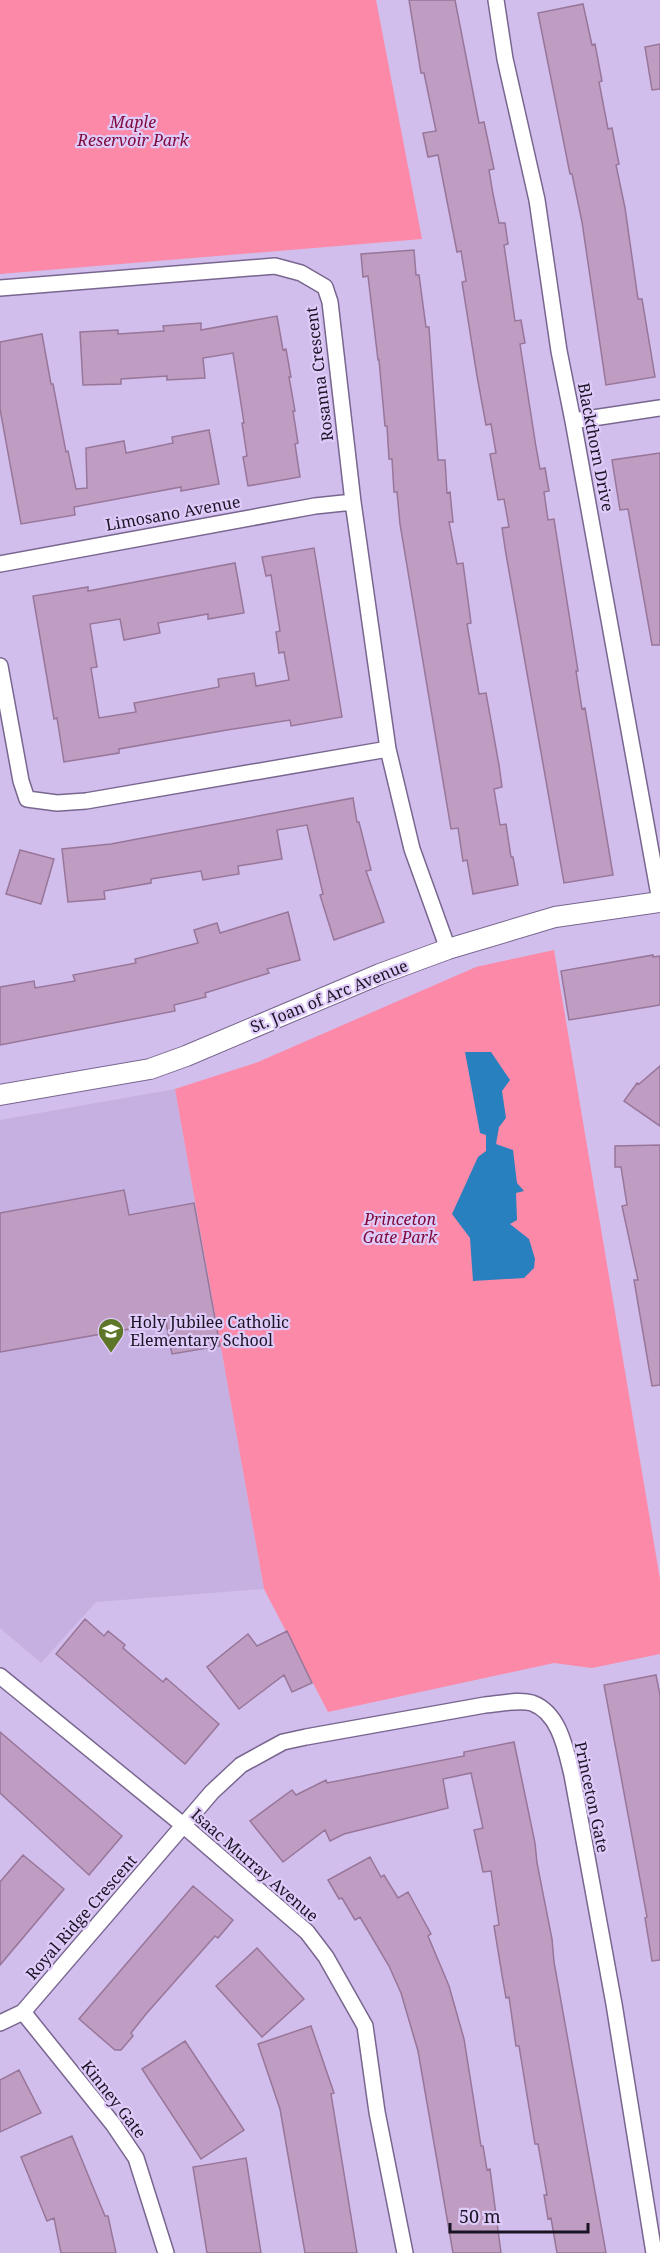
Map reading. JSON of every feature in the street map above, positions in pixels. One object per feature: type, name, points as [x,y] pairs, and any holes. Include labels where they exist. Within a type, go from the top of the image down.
[{"type":"street","name":"Blackthorn Drive","points":[[496,0],[505,59],[537,200],[559,351],[660,902]]},
{"type":"street","name":"Rosanna Crescent","points":[[0,288],[275,266],[301,273],[325,287],[330,302],[353,502],[388,749],[412,849],[448,949]]},
{"type":"street","points":[[573,421],[660,408]]},
{"type":"street","name":"Limosano Avenue","points":[[0,564],[315,506],[353,502]]},
{"type":"street","points":[[0,666],[21,782],[27,799],[57,803],[86,801],[388,749]]},
{"type":"street","name":"St. Joan of Arc Avenue","points":[[0,1095],[150,1069],[380,974],[448,949],[555,917],[660,902]]},
{"type":"street","name":"Isaac Murray Avenue","points":[[0,1676],[183,1825],[307,1932],[326,1957],[365,2026],[377,2112],[405,2253]]},
{"type":"street","name":"Princeton Gate","points":[[183,1825],[212,1792],[241,1765],[283,1742],[360,1726],[506,1703],[531,1703],[544,1710],[556,1725],[565,1746],[572,1775],[614,2004],[654,2253]]},
{"type":"street","name":"Royal Ridge Crescent","points":[[0,2023],[23,2012],[183,1825]]},
{"type":"street","name":"Kinney Gate","points":[[23,2012],[113,2124],[136,2158],[166,2253]]},
{"type":"shaded area","name":"Holy Jubilee Catholic Elementary School","points":[[175,1089],[264,1589],[96,1602],[41,1663],[0,1628],[0,1120]]},
{"type":"green space","name":"Maple Reservoir Park","points":[[0,0],[376,0],[422,239],[0,274]]},
{"type":"green space","name":"Princeton Gate Park","points":[[554,950],[660,1579],[660,1654],[592,1668],[554,1663],[328,1712],[264,1589],[175,1089],[258,1062],[476,967]]},
{"type":"water","points":[[465,1052],[491,1052],[510,1080],[502,1091],[506,1118],[499,1127],[496,1144],[513,1150],[517,1183],[524,1191],[516,1193],[517,1220],[510,1224],[529,1239],[535,1259],[534,1268],[524,1278],[473,1281],[470,1238],[452,1214],[478,1157],[486,1151],[486,1135],[480,1133]]},
{"type":"building","points":[[409,0],[455,0],[479,123],[484,122],[494,169],[489,170],[499,223],[505,223],[508,244],[504,245],[515,321],[521,320],[525,343],[520,344],[536,447],[540,469],[545,468],[549,491],[544,492],[548,520],[554,519],[582,709],[585,708],[613,875],[564,883],[506,554],[502,528],[509,527],[504,499],[498,500],[490,454],[496,453],[491,424],[486,425],[477,376],[462,282],[466,281],[461,251],[457,252],[438,155],[428,157],[423,133],[436,131],[424,73],[421,73]]},
{"type":"building","points":[[583,4],[592,45],[595,44],[608,129],[612,128],[619,164],[616,165],[625,208],[638,299],[642,299],[655,377],[606,385],[582,222],[572,174],[570,174],[538,13]]},
{"type":"building","points":[[660,44],[660,89],[652,90],[645,47]]},
{"type":"building","points":[[414,250],[416,275],[419,275],[426,327],[429,327],[438,460],[445,460],[447,493],[450,492],[453,522],[449,522],[457,564],[463,563],[471,623],[467,624],[479,694],[486,693],[499,765],[502,787],[494,789],[500,825],[506,824],[518,885],[473,894],[467,860],[463,861],[458,828],[451,829],[400,524],[397,492],[394,492],[392,459],[389,459],[368,276],[363,277],[361,254]]},
{"type":"building","points":[[277,316],[291,377],[289,377],[298,443],[295,444],[300,477],[248,486],[243,457],[247,456],[242,423],[244,423],[233,353],[203,358],[205,378],[167,380],[167,376],[121,379],[121,384],[83,385],[80,332],[118,330],[118,334],[164,331],[163,326],[201,323],[201,330]]},
{"type":"building","points":[[42,334],[51,384],[53,384],[66,452],[68,451],[76,489],[87,488],[86,448],[124,441],[126,453],[173,443],[172,437],[209,430],[219,484],[181,491],[181,487],[74,507],[75,515],[21,524],[0,409],[0,342]]},
{"type":"building","points":[[660,453],[660,645],[652,645],[628,509],[620,510],[612,460]]},
{"type":"building","points":[[314,548],[342,717],[291,726],[290,720],[227,730],[119,749],[119,753],[64,762],[57,718],[54,719],[33,596],[88,587],[88,591],[235,563],[244,613],[208,619],[208,614],[158,623],[160,633],[124,640],[120,619],[90,624],[97,667],[91,668],[99,718],[136,712],[134,703],[219,687],[218,679],[254,673],[256,686],[289,680],[284,652],[279,653],[276,632],[280,631],[271,575],[266,576],[262,557]]},
{"type":"building","points":[[353,798],[357,822],[359,822],[371,870],[366,871],[384,922],[334,940],[320,895],[323,894],[307,825],[277,830],[282,859],[238,866],[239,874],[203,880],[201,871],[151,879],[151,883],[104,891],[105,899],[68,902],[62,849],[111,844]]},
{"type":"building","points":[[20,850],[54,859],[41,904],[6,894]]},
{"type":"building","points":[[288,912],[300,960],[267,969],[269,973],[205,993],[206,997],[174,1005],[175,1011],[0,1045],[0,987],[34,981],[35,988],[75,981],[73,975],[136,963],[135,959],[198,943],[194,930],[217,923],[220,933]]},
{"type":"building","points":[[653,955],[653,957],[660,956],[660,1005],[569,1020],[561,971]]},
{"type":"building","points":[[660,1066],[660,1126],[624,1101],[637,1083],[639,1084]]},
{"type":"building","points":[[660,1145],[660,1385],[652,1386],[634,1280],[638,1280],[622,1206],[627,1205],[621,1167],[615,1167],[615,1146]]},
{"type":"building","points":[[124,1190],[129,1215],[194,1203],[220,1346],[172,1354],[165,1317],[135,1323],[135,1328],[0,1352],[0,1213]]},
{"type":"building","points":[[85,1619],[104,1636],[108,1631],[125,1645],[123,1648],[163,1682],[166,1678],[219,1724],[185,1764],[56,1654]]},
{"type":"building","points":[[287,1631],[312,1683],[292,1692],[284,1675],[239,1709],[207,1667],[248,1634],[257,1646]]},
{"type":"building","points":[[656,1675],[660,1695],[660,1960],[652,1961],[645,1918],[647,1917],[604,1685]]},
{"type":"building","points":[[0,1732],[122,1836],[89,1875],[0,1793]]},
{"type":"building","points":[[514,1742],[535,1843],[606,2253],[557,2253],[551,2218],[548,2219],[544,2195],[547,2195],[538,2144],[535,2144],[519,2046],[516,2046],[509,1997],[506,1998],[502,1975],[494,1926],[499,1925],[491,1871],[483,1872],[474,1830],[483,1828],[471,1773],[443,1779],[448,1808],[344,1834],[330,1841],[325,1830],[283,1862],[250,1821],[292,1790],[296,1795],[326,1780],[327,1783],[464,1756],[464,1752]]},
{"type":"building","points":[[23,1855],[64,1889],[0,1965],[0,1882]]},
{"type":"building","points":[[370,1857],[381,1877],[384,1875],[398,1898],[408,1892],[431,1934],[428,1936],[449,1986],[464,2039],[481,2146],[483,2146],[487,2170],[490,2169],[501,2253],[453,2253],[418,2051],[401,1993],[389,1966],[360,1917],[355,1920],[328,1880]]},
{"type":"building","points":[[193,1886],[233,1920],[218,1938],[215,1936],[146,2014],[131,2033],[133,2036],[121,2050],[115,2050],[79,2019]]},
{"type":"building","points":[[257,1948],[304,1999],[262,2037],[216,1986]]},
{"type":"building","points":[[311,2026],[334,2093],[331,2094],[357,2253],[305,2253],[280,2109],[258,2044]]},
{"type":"building","points":[[185,2041],[244,2130],[201,2159],[142,2069]]},
{"type":"building","points":[[19,2070],[41,2113],[0,2132],[0,2080]]},
{"type":"building","points":[[72,2136],[105,2216],[108,2216],[116,2253],[61,2253],[54,2218],[47,2221],[21,2157]]},
{"type":"building","points":[[246,2158],[261,2253],[207,2253],[193,2167]]},
{"type":"place","name":"Holy Jubilee Catholic Elementary School","points":[[111,1354]]}]
